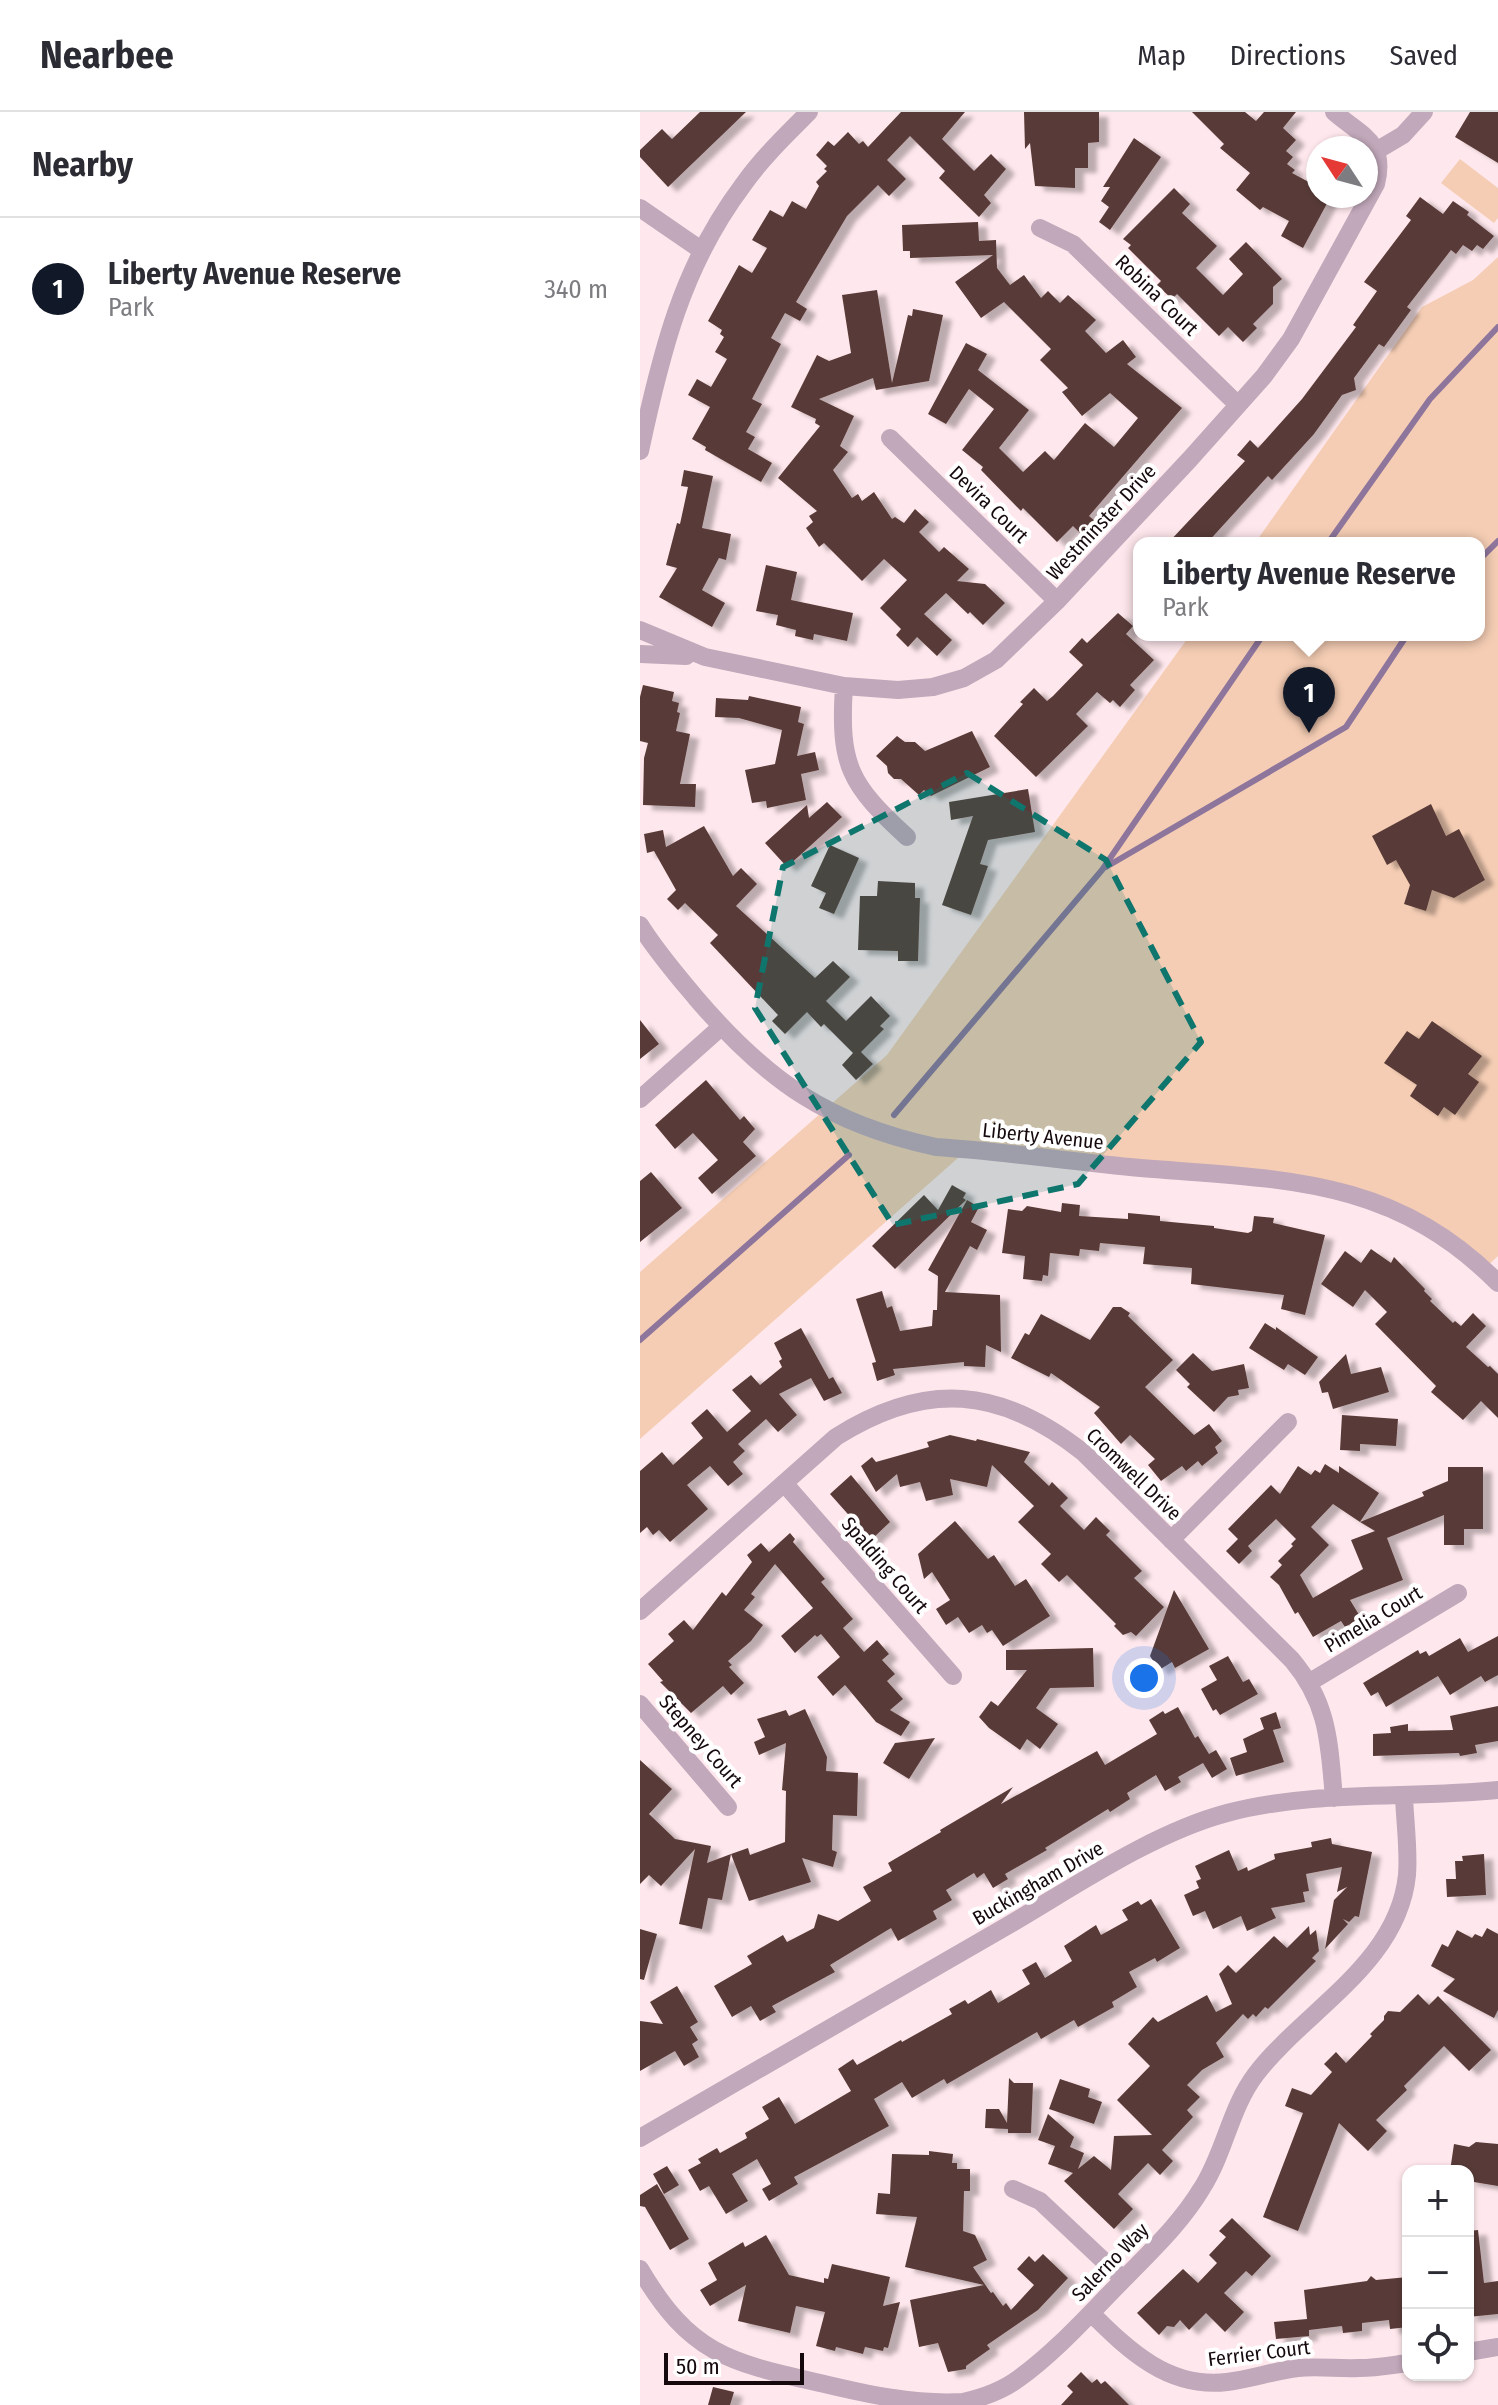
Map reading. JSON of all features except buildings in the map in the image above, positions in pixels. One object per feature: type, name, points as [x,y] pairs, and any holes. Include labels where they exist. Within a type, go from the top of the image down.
[{"type":"street","points":[[640,451],[665,340],[701,250],[743,184],[809,112]]},
{"type":"street","points":[[1334,112],[1364,136]]},
{"type":"street","points":[[1378,150],[1403,135],[1424,112]]},
{"type":"street","points":[[640,208],[701,250]]},
{"type":"street","name":"Westminster Drive","points":[[640,654],[705,657],[844,686],[916,690],[964,678],[996,660],[1012,648],[1057,601],[1264,376],[1291,339],[1363,208]]},
{"type":"street","name":"Robina Court","points":[[1040,228],[1073,244],[1237,404]]},
{"type":"street","name":"Devira Court","points":[[890,438],[1057,601]]},
{"type":"street","name":"Westminster Drive","points":[[640,630],[705,657]]},
{"type":"street","points":[[844,686],[842,735],[848,765],[867,799],[907,837]]},
{"type":"street","name":"Liberty Avenue","points":[[640,925],[652,944],[721,1027],[757,1063],[825,1110],[864,1128],[936,1147],[1277,1180],[1342,1191],[1374,1200],[1430,1227],[1469,1255],[1498,1283]]},
{"type":"street","points":[[640,1099],[721,1027]]},
{"type":"street","name":"Cromwell Drive","points":[[640,1611],[836,1437],[872,1416],[922,1401],[942,1399],[979,1401],[1016,1410],[1063,1436],[1084,1453],[1280,1646],[1310,1682],[1330,1743],[1334,1798]]},
{"type":"street","points":[[1171,1540],[1288,1422]]},
{"type":"street","name":"Spalding Court","points":[[784,1483],[953,1676]]},
{"type":"street","name":"Pimelia Court","points":[[1310,1682],[1458,1593]]},
{"type":"street","name":"Stepney Court","points":[[640,1704],[728,1807]]},
{"type":"street","name":"Buckingham Drive","points":[[640,2138],[1154,1843],[1191,1825],[1270,1804],[1498,1790]]},
{"type":"street","name":"Salerno Way","points":[[640,2269],[674,2318],[711,2350],[759,2369],[902,2402],[932,2404],[963,2402],[989,2394],[1017,2380],[1091,2313],[1179,2222],[1205,2184],[1234,2111],[1256,2074],[1356,1972],[1384,1937],[1395,1918],[1407,1875],[1404,1797]]},
{"type":"street","points":[[1013,2189],[1040,2201],[1123,2279]]},
{"type":"street","name":"Ferrier Court","points":[[1091,2313],[1149,2365],[1200,2382],[1229,2382],[1273,2371],[1310,2367],[1361,2368],[1402,2364]]},
{"type":"street","points":[[1474,2351],[1498,2347]]},
{"type":"highlighted area","points":[[967,773],[1106,860],[1201,1042],[1078,1184],[893,1225],[755,1008],[783,867]]},
{"type":"shaded area","points":[[1460,159],[1498,188],[1498,218],[1494,223],[1441,183]]},
{"type":"shaded area","points":[[1498,257],[1498,1256],[1484,1269],[1374,1200],[967,1150],[640,1439],[640,1272],[887,1055],[1186,641],[1485,641],[1485,537],[1259,537],[1422,307],[1473,280]]},
{"type":"waterway","points":[[1332,537],[1430,399],[1498,327]]},
{"type":"waterway","points":[[1485,554],[1498,541]]},
{"type":"waterway","points":[[894,1115],[1102,870],[1259,641]]},
{"type":"waterway","points":[[1106,867],[1346,727],[1403,641]]},
{"type":"waterway","points":[[640,1340],[849,1155]]},
{"type":"place","name":"Liberty Avenue Reserve","points":[[1309,733]]}]
